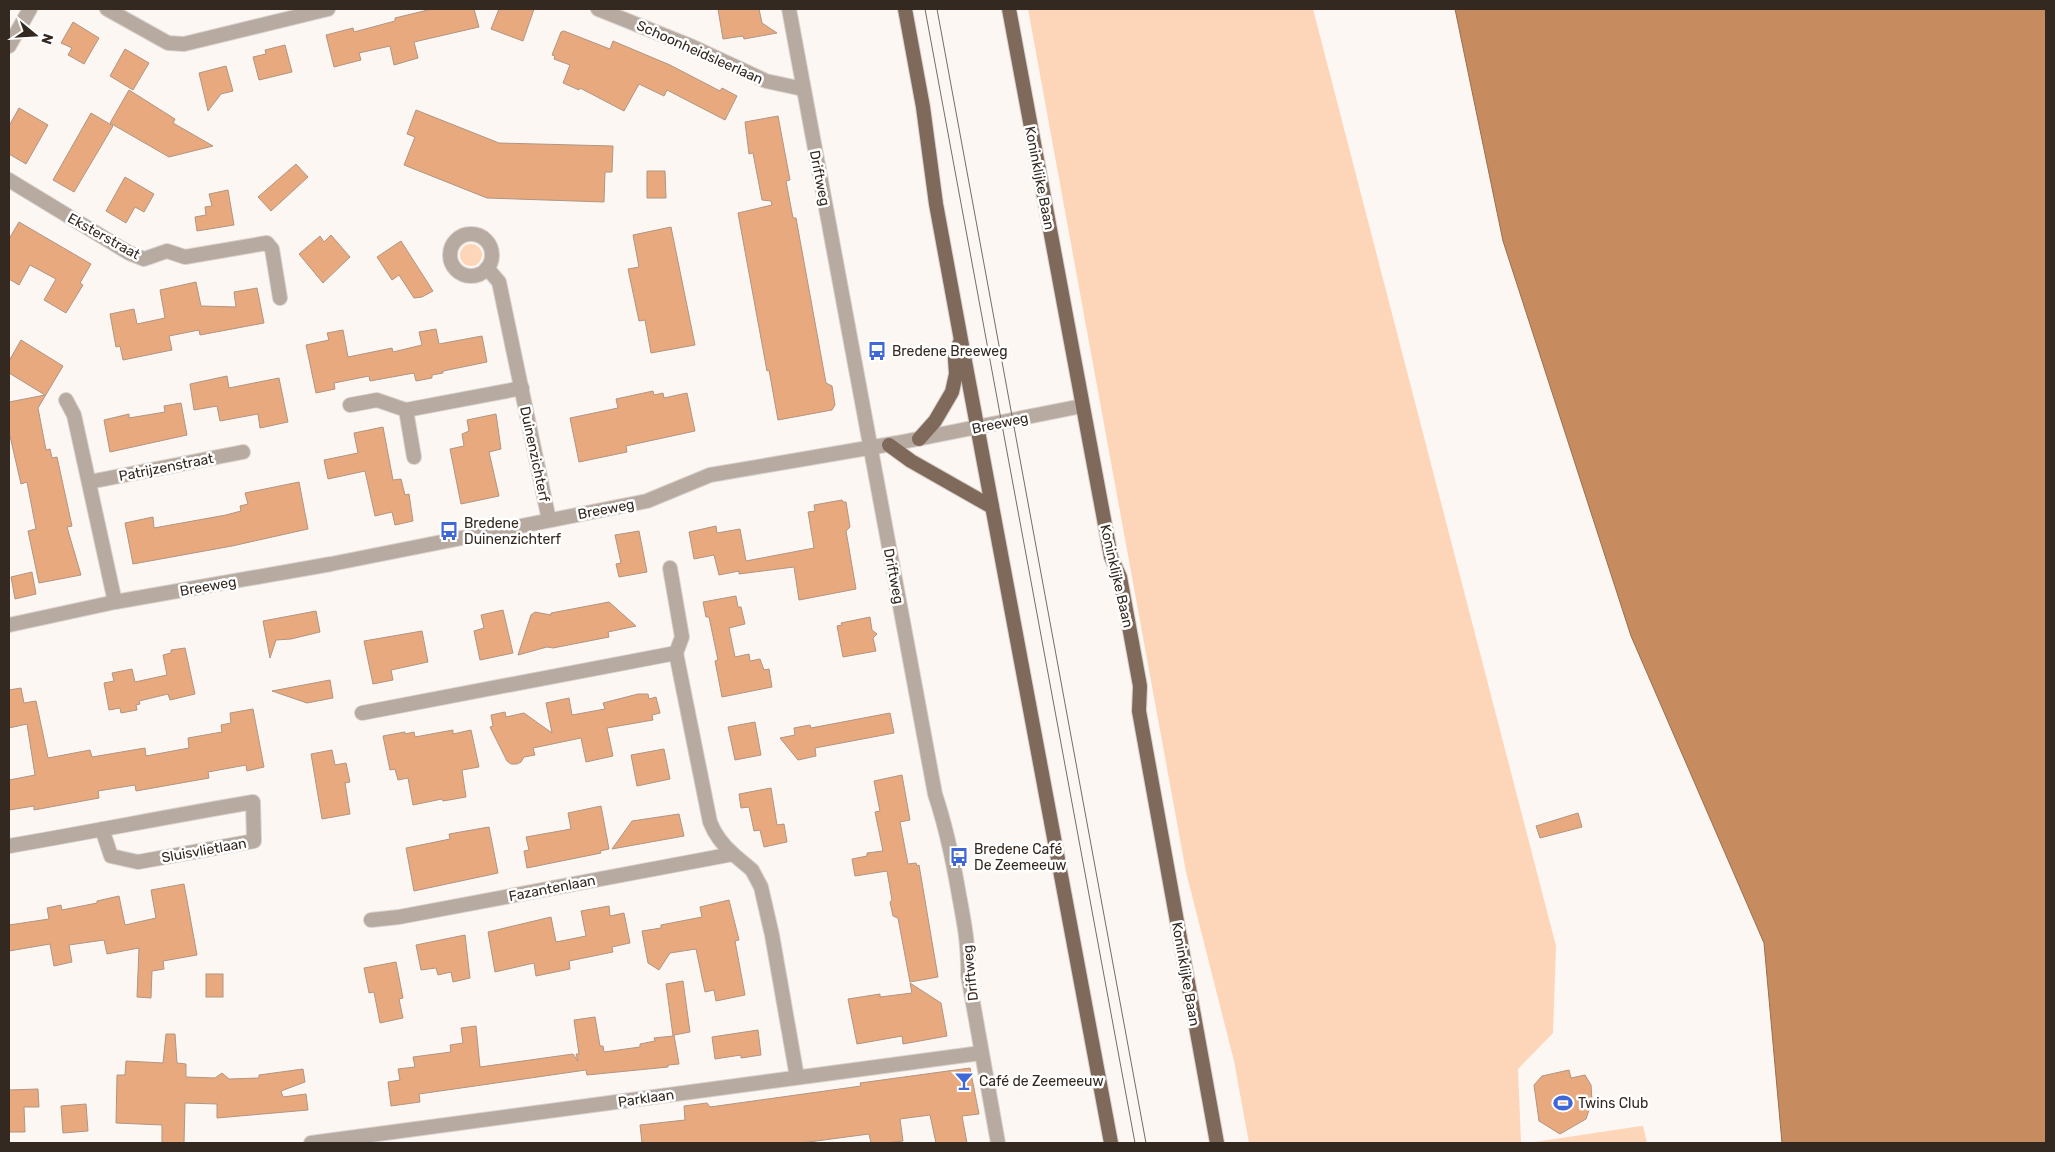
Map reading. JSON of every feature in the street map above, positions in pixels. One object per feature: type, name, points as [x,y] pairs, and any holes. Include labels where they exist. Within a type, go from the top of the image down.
[{"type":"main road","points":[[904,9],[924,116],[936,204],[1111,1143]]},
{"type":"main road","name":"Koninklijke Baan","points":[[1009,9],[1111,557],[1120,578],[1140,686],[1139,711],[1216,1143]]},
{"type":"main road","points":[[919,439],[939,414],[952,392],[956,374],[955,359],[961,340]]},
{"type":"main road","points":[[889,445],[911,461],[992,506]]},
{"type":"street","points":[[9,46],[30,9]]},
{"type":"street","points":[[107,9],[168,43],[184,44],[328,9]]},
{"type":"street","name":"Schoonheidsleerlaan","points":[[598,9],[693,48],[766,81],[803,89]]},
{"type":"street","name":"Driftweg","points":[[788,9],[934,794],[945,824],[952,859],[969,951],[968,975],[998,1143]]},
{"type":"street","name":"Eksterstraat","points":[[9,180],[129,253],[144,259],[167,251],[185,257],[268,243],[272,249],[280,298]]},
{"type":"street","name":"Duinenzichterf","points":[[487,268],[499,282],[549,520]]},
{"type":"street","name":"Duinenzichterf","points":[[350,405],[377,400],[406,410],[522,388]]},
{"type":"street","points":[[66,400],[74,415],[115,602]]},
{"type":"street","name":"Breeweg","points":[[9,625],[115,602],[331,564],[647,501],[710,475],[889,445],[1082,406]]},
{"type":"street","points":[[406,410],[414,457]]},
{"type":"street","name":"Patrijzenstraat","points":[[89,482],[243,452]]},
{"type":"street","points":[[670,568],[682,637],[676,654],[710,822],[714,832],[733,854],[752,870],[761,887],[772,935],[797,1077]]},
{"type":"street","points":[[362,713],[676,654]]},
{"type":"street","name":"Sluisvlietlaan","points":[[9,846],[102,829],[253,802],[254,841],[138,862],[111,856],[102,829]]},
{"type":"street","name":"Fazantenlaan","points":[[371,920],[733,854]]},
{"type":"street","name":"Parklaan","points":[[311,1143],[352,1141],[797,1077],[981,1053]]},
{"type":"shaded area","points":[[1028,9],[1313,9],[1556,946],[1553,1033],[1518,1069],[1521,1143],[1249,1143],[1234,1061],[1186,872]]},
{"type":"shaded area","points":[[1455,9],[2046,9],[2046,1143],[1782,1143],[1764,943],[1631,636],[1503,241]]},
{"type":"shaded area","points":[[471,244],[479,247],[482,255],[479,263],[471,266],[463,263],[460,255],[463,247]]},
{"type":"shaded area","points":[[1641,1126],[1643,1126],[1647,1143],[1528,1143]]},
{"type":"building","points":[[432,9],[474,9],[479,27],[414,42],[418,58],[394,65],[390,46],[359,53],[361,60],[334,67],[326,35],[353,28],[354,32],[395,21],[395,18]]},
{"type":"building","points":[[499,9],[534,9],[523,41],[491,29]]},
{"type":"building","points":[[718,9],[759,9],[762,23],[777,33],[744,39],[743,36],[723,39]]},
{"type":"building","points":[[73,22],[99,38],[84,64],[68,55],[72,48],[61,43]]},
{"type":"building","points":[[564,31],[610,49],[613,41],[670,65],[720,91],[722,88],[737,96],[725,120],[667,90],[664,96],[639,84],[624,111],[580,88],[579,90],[563,83],[570,65],[554,59],[555,56],[552,55],[561,32]]},
{"type":"building","points":[[285,45],[292,72],[259,80],[253,57],[266,54],[265,50]]},
{"type":"building","points":[[125,49],[149,63],[133,90],[110,76]]},
{"type":"building","points":[[226,66],[233,91],[221,94],[208,111],[199,73]]},
{"type":"building","points":[[129,90],[175,119],[173,123],[213,146],[169,157],[110,123]]},
{"type":"building","points":[[19,108],[48,125],[26,164],[9,154],[9,126]]},
{"type":"building","points":[[416,110],[499,143],[613,146],[612,172],[605,172],[604,202],[487,198],[404,165],[415,137],[407,134]]},
{"type":"building","points":[[91,113],[113,126],[74,192],[53,180]]},
{"type":"building","points":[[778,116],[790,180],[786,181],[793,218],[796,218],[826,383],[832,386],[835,405],[832,410],[778,420],[769,370],[767,371],[738,213],[772,205],[771,201],[762,200],[753,153],[749,154],[745,122]]},
{"type":"building","points":[[296,164],[308,177],[271,211],[258,197]]},
{"type":"building","points":[[647,171],[665,171],[666,198],[647,198]]},
{"type":"building","points":[[125,177],[154,194],[144,212],[135,207],[126,223],[106,211]]},
{"type":"building","points":[[228,190],[234,225],[197,231],[195,217],[206,215],[205,207],[212,206],[209,194]]},
{"type":"building","points":[[19,222],[91,264],[80,283],[83,285],[66,313],[44,300],[56,279],[30,265],[19,285],[9,279],[9,239]]},
{"type":"building","points":[[671,227],[695,345],[651,353],[645,320],[639,321],[628,269],[639,267],[633,235]]},
{"type":"building","points":[[331,235],[350,257],[323,283],[299,254],[320,236],[324,242]]},
{"type":"building","points":[[401,241],[433,291],[422,297],[414,298],[399,275],[392,280],[377,257]]},
{"type":"building","points":[[196,282],[201,306],[236,307],[234,292],[257,288],[264,323],[200,335],[199,330],[169,336],[172,350],[123,360],[120,346],[116,347],[110,314],[134,309],[137,324],[165,318],[160,290]]},
{"type":"building","points":[[436,329],[439,344],[482,336],[487,362],[443,371],[443,373],[432,375],[432,378],[416,381],[414,373],[370,381],[369,376],[334,383],[335,389],[316,393],[306,345],[329,340],[327,333],[343,330],[348,357],[392,348],[393,352],[422,345],[419,332]]},
{"type":"building","points":[[21,340],[63,366],[38,408],[46,450],[50,449],[52,458],[57,457],[72,526],[67,527],[81,575],[39,583],[28,531],[36,529],[27,482],[21,484],[9,436],[9,402],[45,395],[9,373],[9,361]]},
{"type":"building","points":[[227,376],[229,388],[279,378],[288,422],[260,428],[258,414],[220,421],[217,406],[194,410],[190,384]]},
{"type":"building","points":[[653,391],[654,395],[663,393],[664,398],[687,393],[695,431],[626,446],[627,452],[579,462],[570,418],[618,408],[616,399]]},
{"type":"building","points":[[181,403],[187,435],[110,452],[104,420],[129,414],[129,418],[165,412],[164,406]]},
{"type":"building","points":[[496,414],[501,449],[489,452],[499,496],[461,504],[450,449],[464,446],[462,434],[469,431],[467,420]]},
{"type":"building","points":[[383,427],[393,480],[401,479],[405,495],[409,494],[413,521],[395,525],[392,512],[375,516],[365,471],[328,479],[324,460],[358,453],[354,433]]},
{"type":"building","points":[[299,482],[308,529],[232,546],[133,564],[125,523],[153,517],[154,528],[226,515],[241,511],[240,506],[248,504],[245,493]]},
{"type":"building","points":[[842,500],[846,502],[850,527],[846,531],[856,589],[799,600],[794,567],[739,574],[739,571],[719,575],[714,555],[694,559],[689,532],[716,526],[717,533],[740,529],[746,561],[814,548],[808,512],[815,511],[814,505]]},
{"type":"building","points":[[639,531],[647,572],[619,577],[616,564],[621,563],[615,535]]},
{"type":"building","points":[[32,572],[36,594],[15,599],[11,577]]},
{"type":"building","points":[[736,596],[745,624],[729,628],[735,657],[749,654],[750,661],[760,659],[764,670],[769,669],[772,687],[722,697],[715,661],[718,660],[709,617],[706,617],[703,602]]},
{"type":"building","points":[[609,602],[636,626],[608,632],[609,637],[553,648],[547,647],[518,655],[531,615],[535,612],[551,615],[551,613]]},
{"type":"building","points":[[503,610],[513,653],[480,660],[474,631],[484,628],[481,615]]},
{"type":"building","points":[[316,611],[320,632],[291,639],[276,640],[270,658],[263,621]]},
{"type":"building","points":[[870,617],[872,630],[877,634],[873,638],[876,651],[843,657],[837,626],[842,625],[841,623]]},
{"type":"building","points":[[422,631],[428,662],[391,670],[393,680],[373,684],[364,641]]},
{"type":"building","points":[[185,648],[195,694],[170,700],[168,694],[139,701],[140,704],[136,705],[137,710],[121,713],[120,708],[109,710],[104,683],[114,681],[112,673],[132,669],[135,682],[167,675],[163,655],[171,653],[171,650]]},
{"type":"building","points":[[330,680],[333,698],[307,703],[272,691]]},
{"type":"building","points":[[21,688],[24,703],[36,701],[48,758],[90,750],[92,757],[145,748],[146,756],[189,748],[188,738],[222,732],[221,725],[231,723],[230,713],[253,709],[264,767],[247,771],[246,765],[208,772],[209,778],[136,791],[135,785],[98,791],[99,798],[34,810],[34,806],[9,810],[9,780],[35,775],[27,724],[9,728],[9,690]]},
{"type":"building","points":[[638,694],[648,694],[649,699],[656,697],[660,713],[652,715],[653,720],[607,728],[613,756],[586,762],[581,738],[533,748],[535,755],[524,757],[517,764],[511,764],[507,761],[490,727],[493,726],[491,715],[505,712],[506,717],[524,713],[552,733],[546,703],[569,698],[572,715],[605,709],[603,703]]},
{"type":"building","points":[[890,713],[894,733],[815,748],[816,756],[798,760],[780,738],[795,735],[794,728],[810,725],[811,728]]},
{"type":"building","points":[[755,722],[761,755],[735,760],[728,727]]},
{"type":"building","points":[[453,730],[453,734],[471,730],[479,767],[462,770],[466,797],[443,801],[442,799],[413,805],[408,778],[398,780],[395,769],[390,770],[383,736],[414,732],[415,737]]},
{"type":"building","points":[[664,749],[670,779],[637,786],[631,755]]},
{"type":"building","points":[[332,750],[335,765],[346,763],[350,782],[345,783],[350,814],[322,819],[311,754]]},
{"type":"building","points":[[902,775],[910,820],[900,822],[908,864],[916,863],[917,866],[919,865],[938,977],[910,982],[898,918],[893,916],[890,902],[892,900],[887,871],[855,876],[852,859],[867,856],[867,853],[883,851],[875,812],[880,811],[874,781]]},
{"type":"building","points":[[771,788],[777,825],[784,824],[787,842],[764,847],[760,830],[754,831],[749,807],[741,808],[739,794]]},
{"type":"building","points":[[601,806],[609,849],[600,851],[601,853],[527,868],[524,851],[529,850],[526,837],[571,829],[568,813]]},
{"type":"building","points":[[1578,813],[1582,827],[1540,838],[1536,826]]},
{"type":"building","points":[[679,814],[684,836],[612,849],[632,821]]},
{"type":"building","points":[[489,827],[498,873],[414,891],[406,848],[450,839],[449,834]]},
{"type":"building","points":[[184,884],[197,955],[163,961],[164,969],[152,971],[151,998],[137,997],[139,948],[107,954],[104,940],[69,945],[72,962],[54,966],[50,944],[9,951],[9,925],[49,919],[47,908],[61,905],[62,910],[97,903],[97,901],[119,896],[125,925],[156,918],[151,890]]},
{"type":"building","points":[[729,900],[739,940],[735,941],[745,995],[716,1001],[714,990],[705,992],[696,949],[670,953],[659,970],[648,963],[642,931],[661,928],[661,925],[702,917],[700,907]]},
{"type":"building","points":[[609,906],[610,916],[624,913],[630,943],[612,947],[613,952],[569,961],[570,969],[536,976],[534,963],[495,972],[488,932],[551,917],[556,942],[586,936],[581,911]]},
{"type":"building","points":[[465,935],[470,978],[453,982],[451,972],[438,975],[436,968],[421,970],[416,945]]},
{"type":"building","points":[[396,962],[403,998],[399,999],[403,1018],[380,1023],[374,992],[369,993],[364,968]]},
{"type":"building","points":[[206,974],[223,974],[223,997],[206,997]]},
{"type":"building","points":[[683,981],[690,1032],[674,1035],[679,1064],[668,1065],[668,1067],[587,1075],[586,1070],[419,1094],[420,1102],[391,1106],[388,1082],[400,1080],[398,1069],[415,1067],[413,1057],[451,1052],[450,1045],[463,1043],[461,1028],[476,1026],[480,1067],[573,1054],[578,1061],[576,1054],[579,1054],[574,1020],[595,1017],[600,1046],[603,1046],[604,1052],[640,1047],[640,1044],[655,1041],[654,1038],[673,1036],[666,984]]},
{"type":"building","points":[[910,983],[941,1003],[947,1036],[903,1044],[902,1036],[857,1044],[848,999],[880,994],[880,997],[912,993]]},
{"type":"building","points":[[758,1030],[761,1055],[741,1058],[741,1055],[715,1059],[712,1037]]},
{"type":"building","points":[[166,1034],[175,1034],[177,1063],[186,1064],[186,1077],[215,1078],[222,1073],[229,1079],[259,1078],[259,1075],[303,1069],[305,1082],[281,1091],[283,1097],[306,1094],[308,1110],[217,1118],[217,1104],[185,1103],[184,1143],[162,1143],[162,1125],[116,1123],[117,1075],[125,1075],[126,1061],[163,1063]]},
{"type":"building","points":[[970,1068],[979,1114],[962,1116],[967,1143],[936,1143],[930,1115],[900,1119],[903,1141],[887,1143],[871,1143],[869,1134],[801,1143],[642,1143],[640,1125],[685,1120],[684,1106],[707,1103],[710,1107],[861,1086],[860,1083]]},
{"type":"building","name":"Twins Club","points":[[1569,1070],[1571,1078],[1585,1075],[1591,1085],[1592,1101],[1586,1119],[1560,1134],[1539,1121],[1534,1085],[1542,1076]]},
{"type":"building","points":[[38,1089],[39,1107],[24,1107],[25,1132],[9,1132],[9,1090]]},
{"type":"building","points":[[86,1104],[88,1131],[63,1133],[61,1106]]},
{"type":"tram line","points":[[925,9],[1135,1143]]},
{"type":"tram line","points":[[937,9],[1146,1143]]},
{"type":"place","name":"Bredene Breeweg","points":[[877,351]]},
{"type":"place","name":"Bredene Duinenzichterf","points":[[449,531]]},
{"type":"place","name":"Bredene Café De Zeemeeuw","points":[[959,857]]},
{"type":"place","name":"Café de Zeemeeuw","points":[[964,1081]]},
{"type":"place","name":"Twins Club","points":[[1563,1103]]}]
